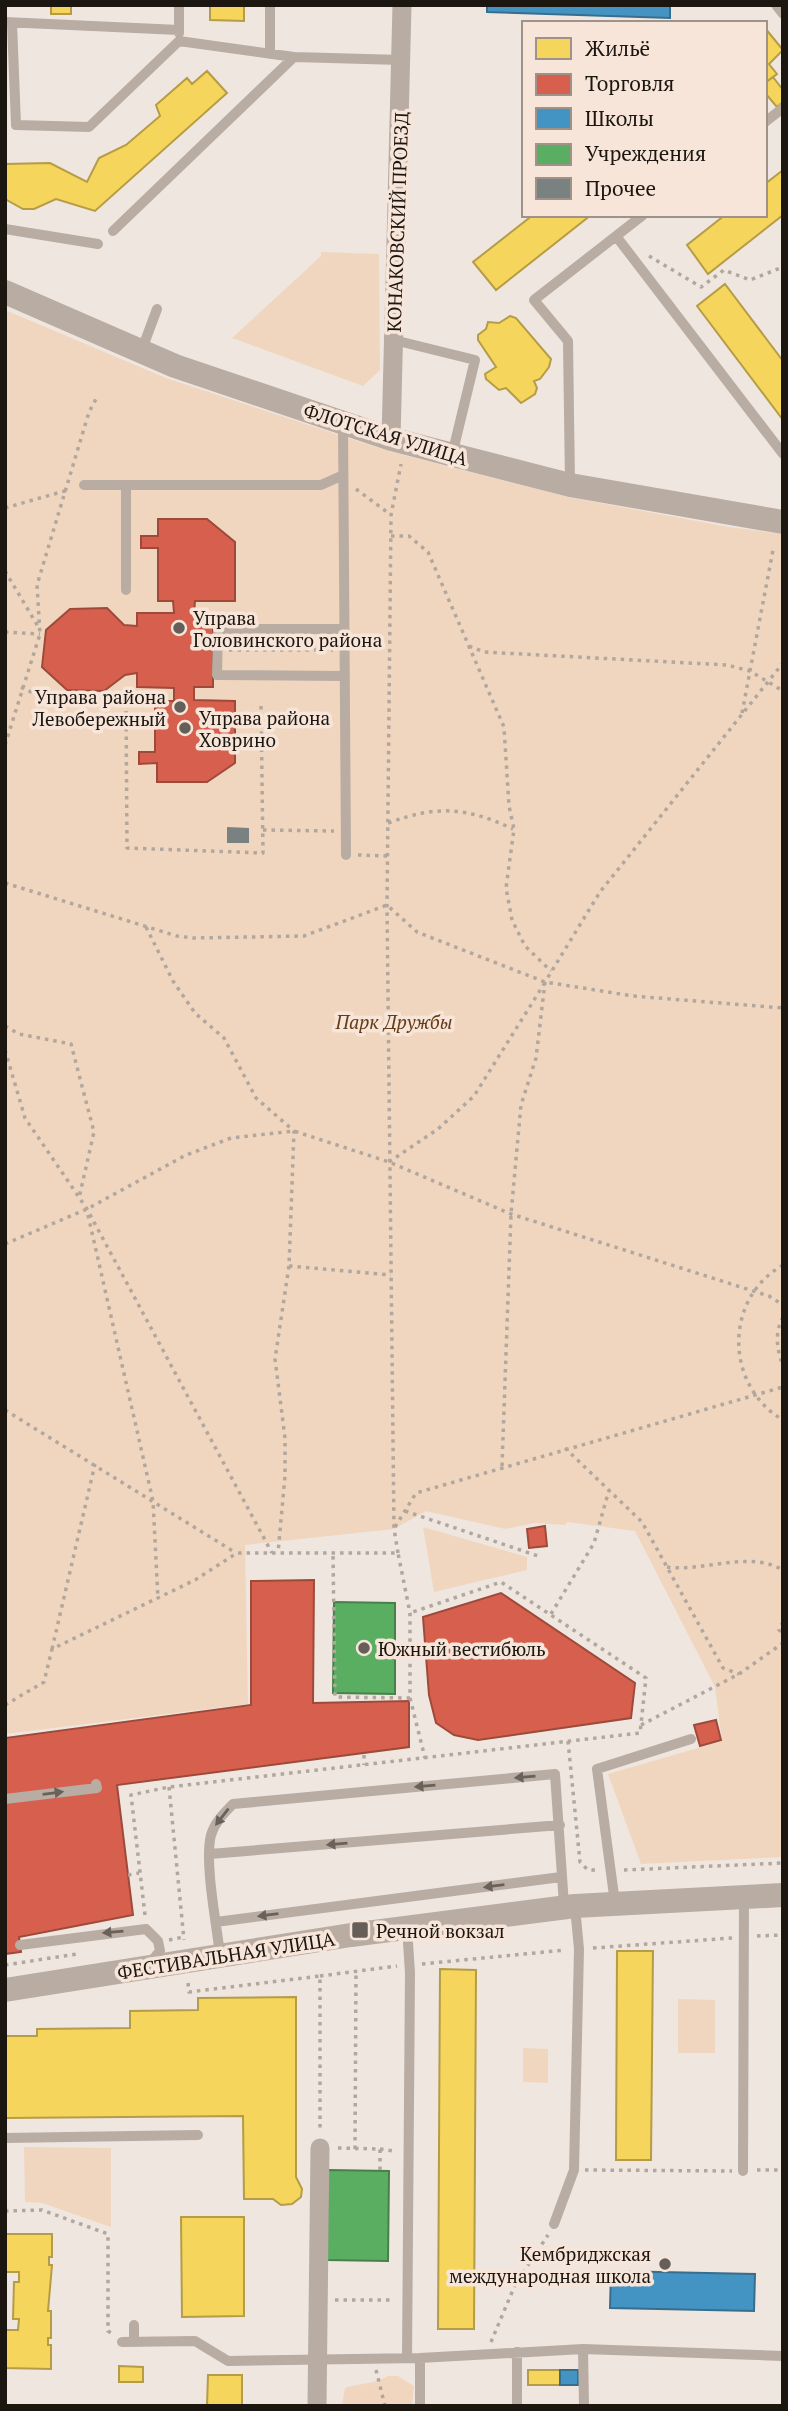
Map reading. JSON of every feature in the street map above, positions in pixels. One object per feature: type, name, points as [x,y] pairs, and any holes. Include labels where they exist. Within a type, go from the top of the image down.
[{"type":"street","name":"КОНАКОВСКИЙ ПРОЕЗД","points":[[397,447],[394,340],[402,5]]},
{"type":"street","name":"ФЛОТСКАЯ УЛИЦА","points":[[5,292],[141,353],[343,422],[397,447],[452,455],[570,485],[783,522]]},
{"type":"street","name":"ФЕСТИВАЛЬНАЯ УЛИЦА","points":[[5,1990],[407,1927],[570,1907],[783,1895]]},
{"type":"street","points":[[317,2406],[320,2148]]},
{"type":"lane","points":[[179,5],[179,35],[89,127],[16,125],[9,22],[179,35],[294,57],[402,60]]},
{"type":"lane","points":[[270,5],[270,54]]},
{"type":"lane","points":[[776,5],[783,14]]},
{"type":"lane","points":[[113,231],[294,57]]},
{"type":"lane","points":[[767,120],[783,108]]},
{"type":"lane","points":[[570,485],[568,341],[534,300],[640,217]]},
{"type":"lane","points":[[5,229],[98,243]]},
{"type":"lane","points":[[616,236],[783,454]]},
{"type":"lane","points":[[141,353],[157,309]]},
{"type":"lane","points":[[394,340],[475,360],[452,455]]},
{"type":"lane","points":[[343,422],[341,476],[346,855]]},
{"type":"lane","points":[[84,485],[321,485],[341,476]]},
{"type":"lane","points":[[126,486],[126,590]]},
{"type":"lane","points":[[343,629],[218,629],[217,675],[344,676]]},
{"type":"lane","points":[[615,1904],[597,1769],[691,1740]]},
{"type":"lane","points":[[220,1956],[210,1854],[211,1835],[218,1820],[233,1804],[555,1774],[561,1877],[579,1949],[573,2171],[554,2224]]},
{"type":"lane","points":[[5,1799],[97,1788],[96,1784]]},
{"type":"lane","points":[[210,1854],[560,1825]]},
{"type":"lane","points":[[216,1922],[561,1877]]},
{"type":"lane","points":[[743,2171],[744,1896]]},
{"type":"lane","points":[[407,1927],[410,1965],[407,2358]]},
{"type":"lane","points":[[20,1945],[146,1929],[158,1941],[160,1951],[155,1959],[142,1968]]},
{"type":"lane","points":[[5,2138],[198,2135]]},
{"type":"lane","points":[[134,2325],[134,2342]]},
{"type":"lane","points":[[122,2342],[195,2341],[228,2361],[420,2358],[583,2349],[783,2356]]},
{"type":"lane","points":[[583,2349],[584,2406]]},
{"type":"lane","points":[[517,2353],[517,2406]]},
{"type":"lane","points":[[420,2358],[420,2406]]},
{"type":"path","points":[[648,255],[701,286],[723,270],[750,280],[783,267]]},
{"type":"path","points":[[5,745],[40,632],[37,585],[89,412],[96,399]]},
{"type":"path","points":[[397,447],[391,515],[387,905],[394,1529],[410,1612],[410,1698],[425,1758]]},
{"type":"path","points":[[5,508],[84,485]]},
{"type":"path","points":[[351,486],[391,515]]},
{"type":"path","points":[[391,536],[409,536],[428,552],[504,727],[509,806],[514,829],[506,888],[512,920],[525,946],[551,971]]},
{"type":"path","points":[[742,713],[773,550]]},
{"type":"path","points":[[5,571],[40,632]]},
{"type":"path","points":[[5,632],[40,632]]},
{"type":"path","points":[[470,646],[484,652],[727,665],[750,671],[783,691]]},
{"type":"path","points":[[233,650],[343,650]]},
{"type":"path","points":[[389,1162],[438,1129],[474,1096],[600,892],[783,663]]},
{"type":"path","points":[[22,687],[37,695],[126,699],[127,848],[263,853],[261,705]]},
{"type":"path","points":[[388,823],[417,812],[452,809],[485,816],[514,829]]},
{"type":"path","points":[[263,830],[346,832]]},
{"type":"path","points":[[346,855],[388,856]]},
{"type":"path","points":[[5,883],[193,938],[304,936],[387,905]]},
{"type":"path","points":[[387,905],[417,932],[545,982],[633,996],[783,1008]]},
{"type":"path","points":[[145,925],[173,981],[195,1013],[224,1038],[256,1098],[294,1131],[389,1162],[511,1214],[754,1292],[783,1305]]},
{"type":"path","points":[[502,1466],[511,1214],[521,1105],[536,1058],[545,982]]},
{"type":"path","points":[[5,1026],[19,1034],[71,1044],[94,1132],[79,1198]]},
{"type":"path","points":[[5,1050],[25,1118],[87,1209],[275,1553]]},
{"type":"path","points":[[5,1244],[87,1209],[197,1151],[231,1138],[294,1131]]},
{"type":"path","points":[[275,1553],[285,1476],[285,1438],[275,1359],[289,1266],[294,1131]]},
{"type":"path","points":[[87,1209],[153,1501],[158,1599]]},
{"type":"path","points":[[783,1265],[754,1292],[741,1319],[738,1350],[746,1380],[755,1395],[783,1420]]},
{"type":"path","points":[[289,1266],[391,1275]]},
{"type":"path","points":[[783,1317],[778,1327],[777,1348],[783,1366]]},
{"type":"path","points":[[394,1529],[416,1493],[783,1387]]},
{"type":"path","points":[[5,1410],[237,1553]]},
{"type":"path","points":[[565,1448],[642,1522],[723,1668],[739,1674]]},
{"type":"path","points":[[5,1705],[44,1682],[95,1464]]},
{"type":"path","points":[[551,1615],[594,1544],[609,1490]]},
{"type":"path","points":[[405,1511],[541,1557]]},
{"type":"path","points":[[52,1649],[158,1599],[237,1553],[398,1553]]},
{"type":"path","points":[[334,1554],[335,1697],[340,1695],[364,1700],[410,1698]]},
{"type":"path","points":[[667,1567],[684,1569],[766,1560],[783,1570]]},
{"type":"path","points":[[146,1929],[131,1795],[169,1787],[640,1733],[646,1678],[501,1582],[410,1612]]},
{"type":"path","points":[[783,1622],[779,1630],[783,1632]]},
{"type":"path","points":[[641,1725],[739,1674],[783,1643]]},
{"type":"path","points":[[568,1741],[580,1862],[592,1871],[783,1863]]},
{"type":"path","points":[[364,1755],[364,1765]]},
{"type":"path","points":[[169,1787],[189,1992],[320,1976],[320,2148],[380,2149],[380,2171]]},
{"type":"path","points":[[128,1875],[139,1873]]},
{"type":"path","points":[[512,1955],[783,1935]]},
{"type":"path","points":[[5,1965],[85,1952]]},
{"type":"path","points":[[355,2148],[356,1970]]},
{"type":"path","points":[[573,2171],[783,2170]]},
{"type":"path","points":[[5,2211],[42,2210],[108,2234],[108,2331],[122,2342]]},
{"type":"path","points":[[486,2354],[516,2285],[554,2224]]},
{"type":"path","points":[[317,2300],[392,2300]]},
{"type":"path","points":[[373,2359],[385,2406]]},
{"type":"green space","points":[[321,252],[379,254],[380,370],[363,386],[232,338],[321,256]]},
{"type":"green space","name":"Парк Дружбы","points":[[5,310],[166,378],[388,451],[568,497],[729,527],[783,534],[783,1857],[641,1864],[608,1774],[722,1741],[715,1687],[635,1531],[567,1522],[565,1525],[535,1523],[505,1529],[426,1511],[394,1529],[245,1545],[248,1704],[5,1734]]},
{"type":"green space","points":[[423,1527],[527,1557],[527,1570],[434,1592]]},
{"type":"green space","points":[[678,1999],[715,2000],[715,2053],[678,2053]]},
{"type":"green space","points":[[523,2048],[548,2049],[548,2083],[523,2082]]},
{"type":"green space","points":[[24,2147],[111,2148],[111,2227],[42,2203],[25,2202]]},
{"type":"green space","points":[[388,2376],[398,2376],[414,2386],[412,2406],[342,2406],[345,2388]]},
{"type":"building: Жильё","points":[[51,5],[71,5],[71,14],[51,14]]},
{"type":"building: Жильё","points":[[210,5],[244,5],[244,21],[210,20]]},
{"type":"building: Жильё","points":[[767,30],[783,50],[769,64],[777,74],[767,82]]},
{"type":"building: Жильё","points":[[207,71],[227,93],[95,211],[56,199],[34,209],[23,209],[5,199],[5,164],[50,163],[87,182],[99,158],[126,145],[160,116],[156,105],[187,78],[192,84]]},
{"type":"building: Жильё","points":[[773,77],[783,90],[783,102],[777,107],[767,95],[767,82]]},
{"type":"building: Жильё","points":[[783,170],[783,215],[708,274],[687,245],[722,217],[767,217],[767,182]]},
{"type":"building: Жильё","points":[[530,217],[588,217],[496,290],[473,262]]},
{"type":"building: Жильё","points":[[725,284],[783,361],[783,420],[697,306]]},
{"type":"building: Жильё","points":[[510,316],[516,318],[551,359],[549,367],[540,379],[534,381],[537,388],[535,394],[521,403],[506,388],[499,390],[486,379],[485,374],[496,367],[478,340],[478,335],[486,329],[488,322],[499,323]]},
{"type":"building: Жильё","points":[[617,1951],[653,1951],[651,2160],[616,2160]]},
{"type":"building: Жильё","points":[[440,1969],[476,1970],[474,2329],[438,2329]]},
{"type":"building: Жильё","points":[[296,1997],[296,2177],[302,2189],[301,2197],[292,2204],[281,2205],[273,2199],[244,2199],[243,2116],[5,2118],[5,2036],[37,2036],[37,2029],[130,2028],[130,2011],[198,2010],[198,1998]]},
{"type":"building: Жильё","points":[[181,2217],[244,2217],[244,2316],[182,2317]]},
{"type":"building: Жильё","points":[[5,2234],[52,2234],[48,2311],[51,2311],[51,2338],[48,2338],[48,2345],[51,2345],[51,2369],[5,2368],[5,2330],[18,2330],[19,2319],[13,2319],[14,2282],[19,2282],[19,2272],[5,2272]]},
{"type":"building: Жильё","points":[[119,2366],[143,2367],[143,2382],[119,2382]]},
{"type":"building: Жильё","points":[[528,2370],[560,2370],[560,2385],[528,2385]]},
{"type":"building: Жильё","points":[[208,2375],[242,2375],[242,2406],[207,2406]]},
{"type":"building: Торговля","points":[[158,519],[207,519],[235,542],[235,601],[195,601],[194,613],[213,613],[213,687],[194,687],[194,700],[235,701],[235,763],[207,782],[157,782],[157,763],[139,764],[139,752],[155,752],[155,701],[174,701],[174,688],[137,687],[137,673],[125,675],[104,691],[67,690],[42,667],[46,630],[70,609],[107,608],[124,625],[137,626],[137,613],[174,613],[173,601],[158,601],[158,548],[141,548],[141,536],[158,536]]},
{"type":"building: Торговля","points":[[545,1526],[547,1546],[529,1548],[527,1529]]},
{"type":"building: Торговля","points":[[314,1580],[313,1703],[409,1701],[409,1747],[117,1785],[133,1915],[19,1937],[21,1952],[5,1954],[5,1738],[251,1705],[251,1581]]},
{"type":"building: Торговля","points":[[501,1593],[635,1683],[631,1718],[478,1740],[454,1735],[436,1723],[429,1695],[423,1617]]},
{"type":"building: Торговля","points":[[716,1720],[721,1740],[700,1746],[694,1725]]},
{"type":"building: Школы","points":[[487,5],[670,5],[670,18],[487,12]]},
{"type":"building: Школы","points":[[611,2271],[755,2274],[754,2311],[610,2308]]},
{"type":"building: Школы","points":[[560,2370],[578,2370],[578,2385],[560,2385]]},
{"type":"building: Учреждения","name":"Южный вестибюль","points":[[334,1602],[395,1603],[395,1694],[333,1693]]},
{"type":"building: Учреждения","points":[[328,2170],[389,2171],[388,2261],[327,2260]]},
{"type":"building: Прочее","points":[[227,827],[249,828],[249,843],[227,843]]},
{"type":"place","name":"Управа Головинского района","points":[[179,628]]},
{"type":"place","name":"Управа района Левобережный","points":[[180,707]]},
{"type":"place","name":"Управа района Ховрино","points":[[185,728]]},
{"type":"place","name":"Южный вестибюль","points":[[364,1648]]},
{"type":"place","name":"Речной вокзал","points":[[360,1930]]},
{"type":"place","name":"Кембриджская международная школа","points":[[665,2264]]}]
